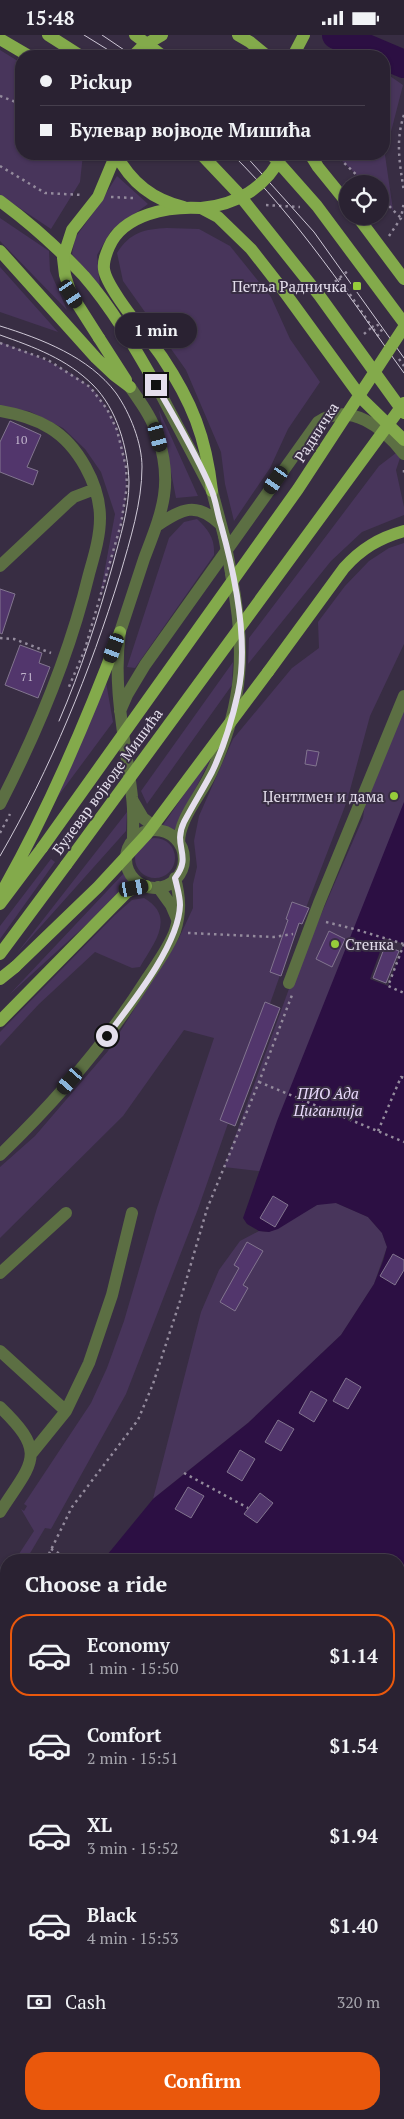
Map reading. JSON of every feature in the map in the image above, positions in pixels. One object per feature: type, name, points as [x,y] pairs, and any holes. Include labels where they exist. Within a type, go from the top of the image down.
[{"type":"main road","points":[[48,35],[72,50]]},
{"type":"main road","points":[[135,35],[155,50]]},
{"type":"main road","points":[[139,50],[162,35]]},
{"type":"main road","points":[[238,35],[260,50]]},
{"type":"main road","points":[[296,50],[304,35]]},
{"type":"main road","points":[[0,39],[19,50]]},
{"type":"main road","points":[[113,160],[98,197],[72,231],[63,258],[64,275],[71,294],[130,387]]},
{"type":"main road","points":[[120,160],[128,174],[144,189],[163,201],[184,207],[201,208],[224,205],[246,195],[270,175],[279,160]]},
{"type":"main road","points":[[207,160],[237,192],[293,260],[404,413]]},
{"type":"main road","points":[[276,160],[317,206],[404,323]]},
{"type":"main road","points":[[314,160],[339,193]]},
{"type":"main road","points":[[0,201],[48,240],[84,277],[134,348],[156,385]]},
{"type":"main road","points":[[184,207],[151,213],[131,222],[114,237],[110,244],[104,262],[104,272],[109,283],[171,372],[194,413],[205,446],[212,491]]},
{"type":"main road","points":[[201,208],[218,217],[229,226],[251,249],[283,289],[363,400],[404,440]]},
{"type":"main road","points":[[364,225],[404,279]]},
{"type":"main road","points":[[0,251],[96,358],[130,387]]},
{"type":"main road","name":"Радничка","points":[[234,575],[304,481],[404,327]]},
{"type":"main road","name":"Булевар војводе Мишића","points":[[0,954],[404,403]]},
{"type":"main road","points":[[0,979],[15,967],[98,887],[147,834],[344,568],[357,554],[372,543],[404,531]]},
{"type":"main road","name":"Булевар војводе Мишића","points":[[0,904],[42,848],[234,575]]},
{"type":"main road","points":[[0,895],[28,844],[83,726],[120,632]]},
{"type":"main road","points":[[0,1021],[126,893],[134,888],[152,886]]},
{"type":"street","points":[[156,385],[212,491],[234,575],[240,632],[238,691],[220,753],[181,828],[179,843]]},
{"type":"street","points":[[130,387],[150,418],[162,452],[166,480],[158,525],[120,632],[117,676],[120,714],[132,798],[133,840],[126,854],[126,862],[133,877],[152,886],[171,905],[176,927]]},
{"type":"street","points":[[0,411],[27,417],[52,429],[78,456],[95,489],[100,517],[96,545],[83,600],[64,658],[14,777],[0,804]]},
{"type":"street","points":[[120,714],[127,695],[145,665],[318,422],[331,415],[349,413],[377,429],[404,454]]},
{"type":"street","points":[[0,566],[67,503],[83,493],[95,489]]},
{"type":"street","points":[[158,525],[176,513],[190,509],[204,511],[220,524]]},
{"type":"street","points":[[291,988],[309,931],[404,696]]},
{"type":"street","points":[[132,798],[144,818],[159,830],[174,837],[179,843],[184,857],[180,872],[170,883],[152,886]]},
{"type":"street","points":[[133,840],[145,832],[159,830]]},
{"type":"street","points":[[0,1155],[30,1126],[89,1059],[141,988],[176,927],[180,904],[175,878]]},
{"type":"street","points":[[0,1273],[66,1213]]},
{"type":"street","points":[[0,1512],[29,1466],[32,1453],[66,1411],[90,1363],[112,1295],[132,1213]]},
{"type":"street","points":[[0,1351],[66,1411]]},
{"type":"street","points":[[0,1407],[23,1432],[32,1453]]},
{"type":"path","points":[[0,96],[15,102]]},
{"type":"path","points":[[404,115],[399,129],[398,149],[404,192]]},
{"type":"path","points":[[341,160],[357,175]]},
{"type":"path","points":[[389,206],[401,218]]},
{"type":"path","points":[[340,278],[383,343]]},
{"type":"path","points":[[372,327],[377,324],[386,338]]},
{"type":"path","points":[[395,352],[404,366]]},
{"type":"path","points":[[404,470],[404,476]]},
{"type":"path","points":[[0,638],[14,639],[64,658]]},
{"type":"path","points":[[320,921],[404,944],[388,986],[404,993]]},
{"type":"path","points":[[176,927],[274,937],[309,931]]},
{"type":"path","points":[[49,1554],[72,1507],[138,1420],[153,1385],[182,1298],[207,1209],[259,1082],[291,988]]},
{"type":"path","points":[[378,1131],[401,1077],[404,1078]]},
{"type":"path","points":[[259,1082],[404,1142]]},
{"type":"path","points":[[184,1473],[248,1509]]},
{"type":"path","points":[[51,1549],[60,1554]]},
{"type":"green space","points":[[0,50],[15,59],[15,160],[82,160],[80,182],[51,229],[0,195]]},
{"type":"green space","points":[[390,76],[403,85],[390,136]]},
{"type":"green space","points":[[341,160],[386,160],[388,175],[357,175]]},
{"type":"green space","points":[[117,176],[148,204],[111,231],[97,255],[100,288],[72,254],[75,238]]},
{"type":"green space","points":[[389,182],[393,210],[389,206]]},
{"type":"green space","points":[[0,218],[49,251],[50,271],[67,310],[0,241]]},
{"type":"green space","points":[[152,229],[199,229],[230,246],[271,297],[290,339],[320,382],[288,429],[270,468],[234,521],[225,484],[221,452],[186,370],[123,281],[117,253],[122,246],[127,240],[139,233]]},
{"type":"green space","points":[[0,267],[58,332],[0,312]]},
{"type":"green space","points":[[0,342],[46,360],[89,386],[96,393],[113,419],[122,441],[126,464],[124,510],[113,556],[99,601],[115,514],[101,472],[85,449],[63,428],[29,411],[0,408]]},
{"type":"green space","points":[[159,410],[198,496],[176,498]]},
{"type":"green space","points":[[396,453],[400,458],[396,470],[404,515],[362,532],[331,561],[248,664],[249,638],[379,466]]},
{"type":"green space","points":[[197,519],[210,535],[214,555],[135,668],[127,667],[169,538],[184,522]]},
{"type":"green space","points":[[404,543],[404,644],[370,716],[347,801],[279,978],[198,1209],[126,1394],[51,1529],[45,1528],[30,1554],[19,1554],[34,1531],[21,1509],[24,1511],[27,1506],[24,1504],[91,1403],[107,1368],[124,1321],[157,1208],[214,1038],[184,1030],[123,1116],[0,1238],[0,1167],[35,1136],[108,1051],[179,938],[193,908],[193,884],[197,867],[194,841],[199,816],[233,739],[292,668],[319,648],[318,622],[345,586],[369,561],[389,548]]},
{"type":"green space","points":[[233,662],[232,685],[147,804],[141,791]]},
{"type":"green space","points":[[106,682],[113,722],[53,803]]},
{"type":"green space","name":"ПИО Ада Циганлија","points":[[404,701],[404,1188],[224,1167],[290,986],[363,818],[366,796]]},
{"type":"green space","points":[[216,748],[174,831],[163,825]]},
{"type":"green space","points":[[127,812],[126,831],[17,953]]},
{"type":"green space","points":[[155,838],[169,844],[175,858],[169,872],[155,878],[141,872],[135,858],[141,844]]},
{"type":"green space","points":[[51,859],[55,862],[0,939],[0,926]]},
{"type":"green space","points":[[124,873],[132,883],[9,995]]},
{"type":"green space","points":[[144,898],[154,905],[161,922],[156,940],[140,967],[132,968],[95,952],[39,1004],[0,1046],[0,1032],[115,915],[132,900]]},
{"type":"green space","points":[[326,1202],[336,1203],[368,1217],[382,1233],[387,1247],[374,1284],[341,1335],[248,1423],[153,1499],[201,1312],[219,1270],[240,1241],[259,1231],[269,1232],[317,1205]]},
{"type":"shaded area","points":[[404,802],[404,1554],[108,1554],[153,1499],[248,1423],[341,1335],[374,1284],[383,1261],[387,1247],[382,1233],[368,1217],[336,1203],[317,1205],[278,1229],[269,1232],[259,1231],[247,1224],[243,1218],[277,1121]]},
{"type":"pier","points":[[385,938],[404,944],[388,986],[370,979]]},
{"type":"building","points":[[10,421],[41,435],[27,467],[38,471],[33,485],[0,472],[0,442]]},
{"type":"building","points":[[0,589],[15,594],[2,634],[0,633]]},
{"type":"building","points":[[20,645],[42,653],[39,663],[50,667],[38,698],[5,685]]},
{"type":"building","points":[[307,750],[319,752],[316,766],[305,764]]},
{"type":"building","points":[[292,902],[309,908],[302,924],[299,923],[281,976],[270,972],[288,920],[286,919]]},
{"type":"building","points":[[329,931],[345,939],[332,967],[316,959]]},
{"type":"building","points":[[385,946],[399,951],[386,983],[373,978]]},
{"type":"building","points":[[265,1002],[280,1008],[235,1126],[220,1120]]},
{"type":"building","points":[[273,1196],[288,1205],[275,1227],[260,1218]]},
{"type":"building","points":[[247,1242],[263,1251],[243,1285],[248,1288],[235,1311],[220,1302],[239,1268],[234,1265]]},
{"type":"building","points":[[393,1254],[404,1260],[404,1270],[395,1285],[380,1276]]},
{"type":"building","points":[[346,1378],[361,1387],[348,1409],[333,1401]]},
{"type":"building","points":[[311,1391],[327,1400],[314,1422],[299,1413]]},
{"type":"building","points":[[278,1420],[294,1429],[281,1451],[265,1442]]},
{"type":"building","points":[[240,1450],[255,1459],[242,1481],[227,1472]]},
{"type":"building","points":[[188,1487],[204,1496],[191,1518],[175,1509]]},
{"type":"building","points":[[260,1493],[273,1503],[257,1523],[244,1514]]},
{"type":"waterway","points":[[336,35],[371,50]]},
{"type":"waterway","points":[[390,58],[404,64]]},
{"type":"tram line","points":[[84,35],[108,50]]},
{"type":"tram line","points":[[102,35],[124,50]]},
{"type":"tram line","points":[[238,160],[301,232],[404,373]]},
{"type":"tram line","points":[[249,160],[314,232],[404,358]]},
{"type":"tram line","points":[[0,326],[48,343],[64,351],[79,359],[105,380],[116,393],[130,419],[140,448],[142,467],[138,508],[120,575],[96,647],[68,719],[36,789],[0,856]]},
{"type":"tram line","points":[[0,335],[50,355],[72,368],[93,385],[109,405],[115,417],[120,430],[128,469],[129,492],[121,534],[89,644],[59,721]]},
{"type":"place","name":"Петља Радничка","points":[[357,286]]},
{"type":"place","name":"Џентлмен и дама","points":[[394,796]]},
{"type":"place","name":"Стенка","points":[[335,944]]},
{"type":"route","points":[[107,1036],[141,988],[164,952],[174,932],[178,921],[180,904],[180,896],[175,878],[180,872],[184,857],[179,843],[181,828],[220,753],[236,701],[240,674],[240,632],[236,599],[224,537],[212,491],[156,385]]}]
